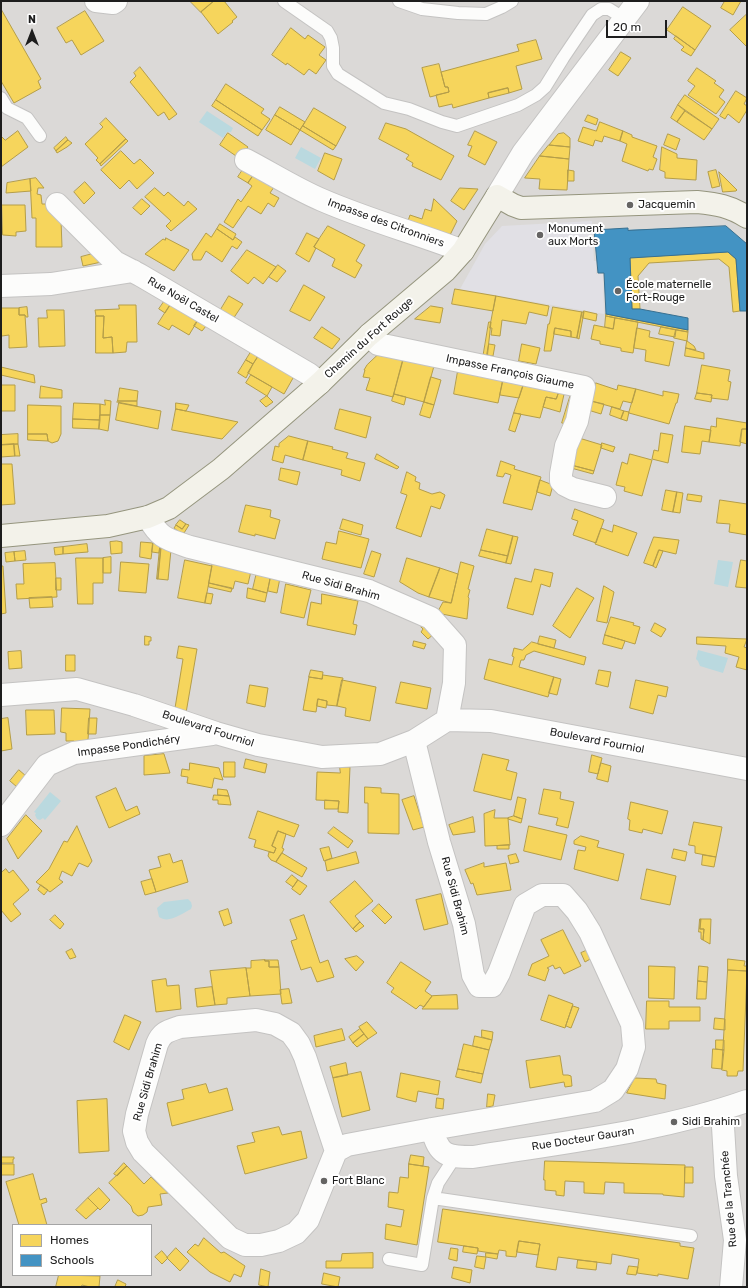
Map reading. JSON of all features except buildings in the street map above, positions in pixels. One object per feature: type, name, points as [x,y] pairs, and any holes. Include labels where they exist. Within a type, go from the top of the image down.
[{"type":"main road","points":[[497,196],[522,208],[704,203],[718,204],[735,209],[747,217]]},
{"type":"main road","name":"Chemin du Fort Rouge","points":[[1,536],[108,526],[148,517],[169,508],[221,469],[320,383],[369,335],[446,270],[463,251],[497,196]]},
{"type":"street","points":[[96,1],[112,3],[116,1]]},
{"type":"street","name":"Chemin du Fort Rouge","points":[[497,196],[523,153],[638,1]]},
{"type":"street","name":"Impasse des Citronniers","points":[[246,160],[320,199],[363,217],[463,251]]},
{"type":"street","name":"Rue Noël Castel","points":[[57,204],[115,262],[133,271],[309,374],[320,383]]},
{"type":"street","points":[[1,286],[51,284],[133,271]]},
{"type":"street","name":"Impasse François Giaume","points":[[369,335],[378,344],[584,387],[578,421],[566,446],[561,481],[564,485],[574,489],[605,497]]},
{"type":"street","name":"Rue Sidi Brahim","points":[[148,517],[154,530],[164,538],[190,547],[369,591],[431,618],[455,645],[454,683],[447,720]]},
{"type":"street","name":"Boulevard Fourniol","points":[[1,695],[77,689],[134,704],[216,733],[258,745],[322,757],[380,754],[414,741]]},
{"type":"street","points":[[414,741],[447,720]]},
{"type":"street","name":"Boulevard Fourniol","points":[[447,720],[491,721],[747,770]]},
{"type":"street","name":"Impasse Pondichéry","points":[[1,825],[47,765],[74,754],[216,733]]},
{"type":"street","name":"Rue Sidi Brahim","points":[[336,1151],[305,1057],[299,1044],[291,1033],[275,1024],[256,1020],[180,1027],[170,1030],[161,1036],[157,1044],[137,1114],[134,1131],[137,1142],[143,1152],[230,1238],[245,1245],[261,1245],[279,1241],[296,1233],[308,1220],[336,1151],[347,1145],[595,1101],[613,1090],[626,1069],[634,1047],[632,1024],[590,932],[578,911],[563,895],[542,894],[525,905],[499,973],[492,986],[479,986],[473,975],[464,924],[439,842],[414,741]]},
{"type":"street","name":"Rue Docteur Gauran","points":[[455,1157],[473,1157],[633,1131],[722,1110],[747,1101]]},
{"type":"street","name":"Rue de la Tranchée","points":[[722,1110],[726,1176],[735,1240],[731,1287]]},
{"type":"street","points":[[432,1129],[435,1139],[443,1152],[455,1157]]},
{"type":"lane","points":[[284,1],[327,31],[331,38],[333,48],[333,66],[338,74],[384,103],[409,109],[442,122],[457,126],[518,105],[536,95],[545,87],[562,58],[592,15],[601,9],[609,9],[624,19]]},
{"type":"lane","points":[[399,1],[422,10],[486,14],[512,1]]},
{"type":"lane","points":[[1,98],[7,108],[27,118],[40,136]]},
{"type":"lane","points":[[389,1259],[422,1265],[433,1198],[438,1183],[455,1157]]},
{"type":"lane","points":[[433,1198],[691,1236]]},
{"type":"shaded area","points":[[1,1],[747,1],[747,1287],[1,1287]]},
{"type":"shaded area","points":[[592,221],[596,274],[603,274],[604,314],[460,289],[485,244],[502,226]]},
{"type":"water","points":[[207,111],[233,128],[231,132],[227,132],[223,138],[199,122]]},
{"type":"water","points":[[301,147],[321,158],[315,169],[295,158]]},
{"type":"water","points":[[718,560],[733,562],[728,587],[714,584]]},
{"type":"water","points":[[698,650],[728,658],[723,673],[700,666],[696,659]]},
{"type":"water","points":[[50,792],[61,801],[45,820],[43,818],[40,820],[37,819],[35,815],[36,813],[34,812]]},
{"type":"water","points":[[188,899],[191,902],[191,909],[171,919],[163,919],[159,917],[157,908],[164,902]]},
{"type":"place","name":"Jacquemin","points":[[630,205]]},
{"type":"place","name":"Monument aux Morts","points":[[540,235]]},
{"type":"place","name":"École maternelle Fort-Rouge","points":[[618,291]]},
{"type":"place","name":"Sidi Brahim","points":[[674,1122]]},
{"type":"place","name":"Fort Blanc","points":[[324,1181]]}]
